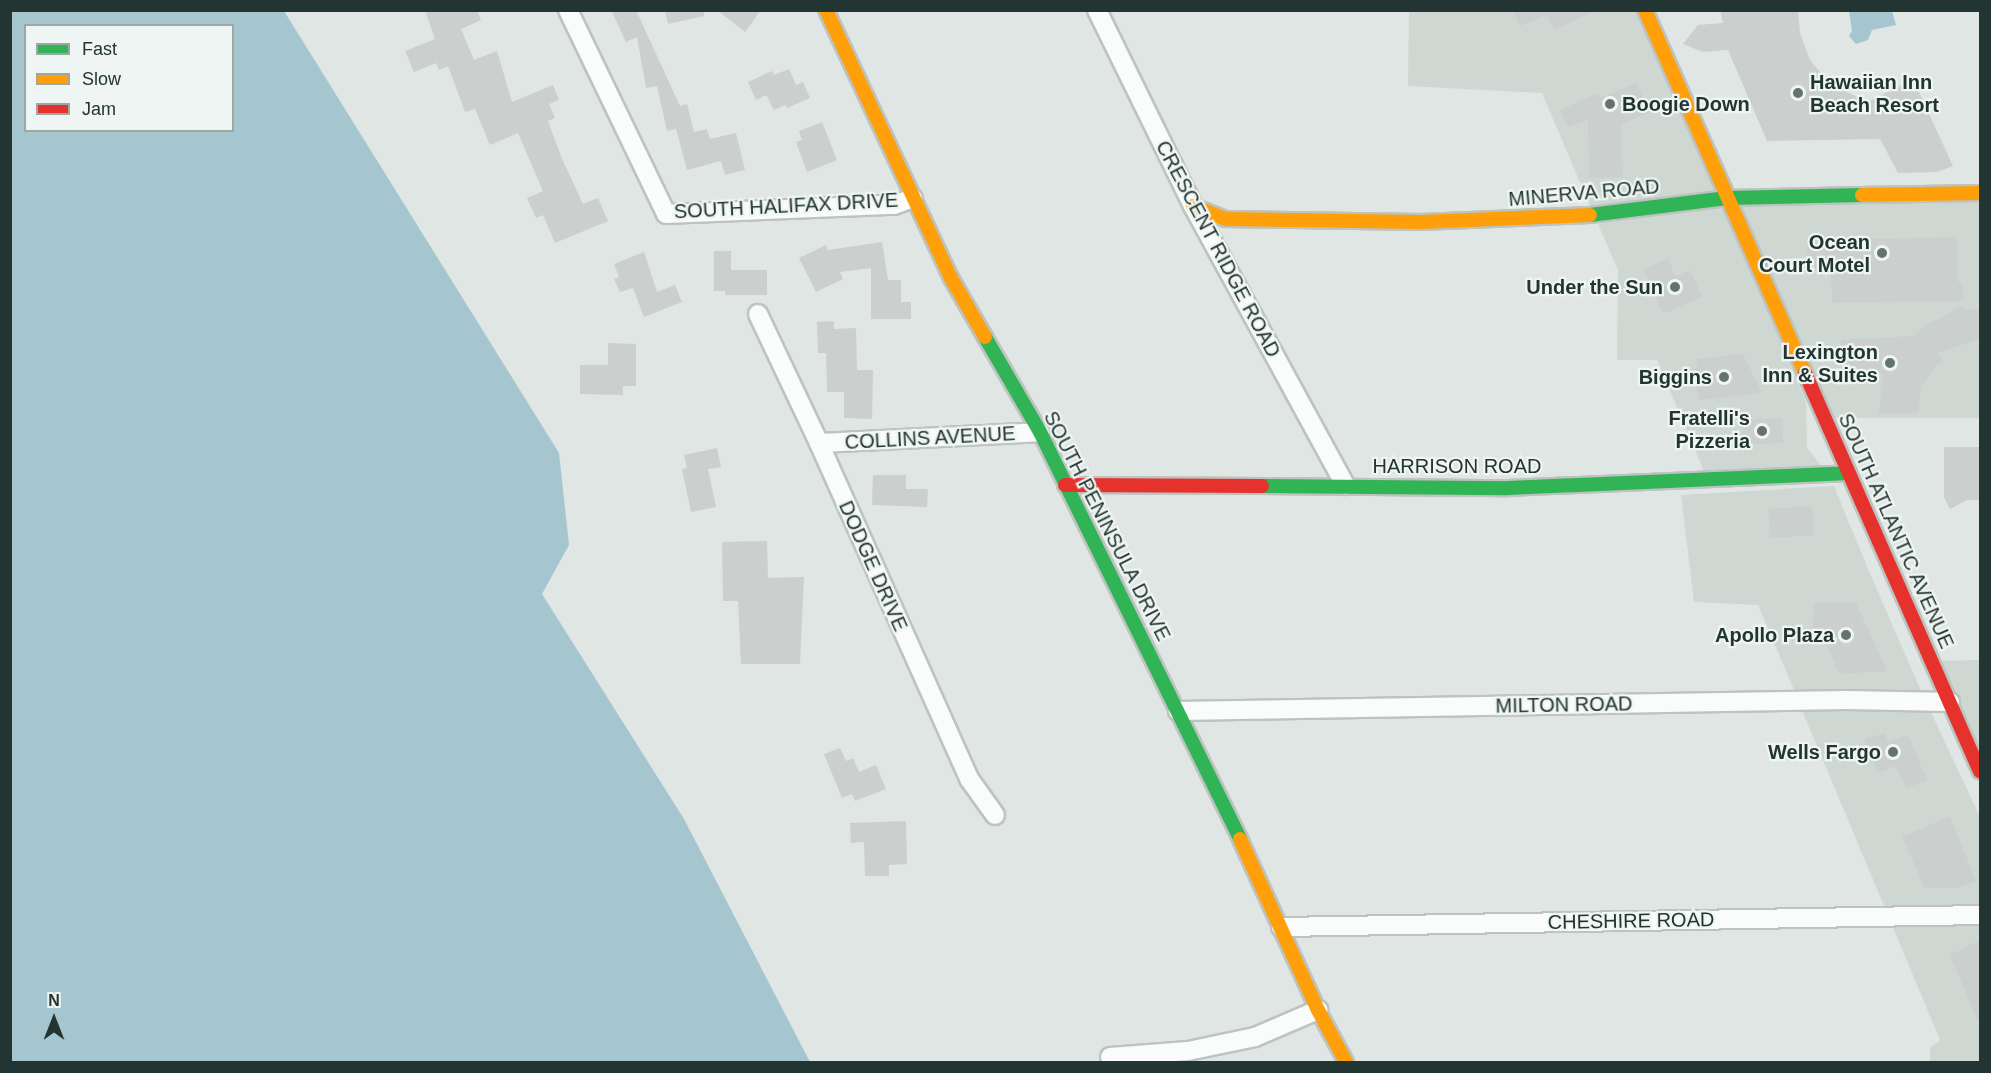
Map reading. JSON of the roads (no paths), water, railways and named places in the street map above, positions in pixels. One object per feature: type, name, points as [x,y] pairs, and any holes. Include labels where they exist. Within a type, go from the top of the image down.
[{"type":"main road","name":"SOUTH PENINSULA DRIVE","points":[[826,10],[951,278],[1040,432],[1178,711],[1318,1010],[1346,1062]]},
{"type":"main road","name":"SOUTH ATLANTIC AVENUE","points":[[1645,10],[1980,771]]},
{"type":"main road","name":"MINERVA ROAD","points":[[1193,206],[1226,219],[1421,222],[1610,214],[1727,198],[1980,193]]},
{"type":"main road","name":"HARRISON ROAD","points":[[1065,485],[1345,485],[1508,488],[1849,472]]},
{"type":"street","name":"SOUTH HALIFAX DRIVE","points":[[568,10],[666,214],[894,205],[913,198]]},
{"type":"street","name":"CRESCENT RIDGE ROAD","points":[[1096,10],[1193,206],[1345,485]]},
{"type":"street","name":"DODGE DRIVE","points":[[758,314],[819,443],[970,780],[995,815]]},
{"type":"street","name":"COLLINS AVENUE","points":[[819,443],[1040,432]]},
{"type":"street","name":"MILTON ROAD","points":[[1178,711],[1846,700],[1950,702]]},
{"type":"street","name":"CHESHIRE ROAD","points":[[1281,927],[1980,915]]},
{"type":"street","points":[[1110,1057],[1188,1052],[1255,1037],[1318,1010]]},
{"type":"water","points":[[10,11],[284,11],[559,453],[569,545],[542,594],[684,819],[810,1062],[11,1062]]},
{"type":"water","points":[[1849,11],[1892,11],[1896,25],[1872,30],[1868,40],[1856,44],[1849,36],[1852,31]]},
{"type":"place","name":"Hawaiian Inn Beach Resort","points":[[1798,93]]},
{"type":"place","name":"Boogie Down","points":[[1610,104]]},
{"type":"place","name":"Ocean Court Motel","points":[[1882,253]]},
{"type":"place","name":"Under the Sun","points":[[1675,287]]},
{"type":"place","name":"Lexington Inn & Suites","points":[[1890,363]]},
{"type":"place","name":"Biggins","points":[[1724,377]]},
{"type":"place","name":"Fratelli's Pizzeria","points":[[1762,431]]},
{"type":"place","name":"Apollo Plaza","points":[[1846,635]]},
{"type":"place","name":"Wells Fargo","points":[[1893,752]]}]
